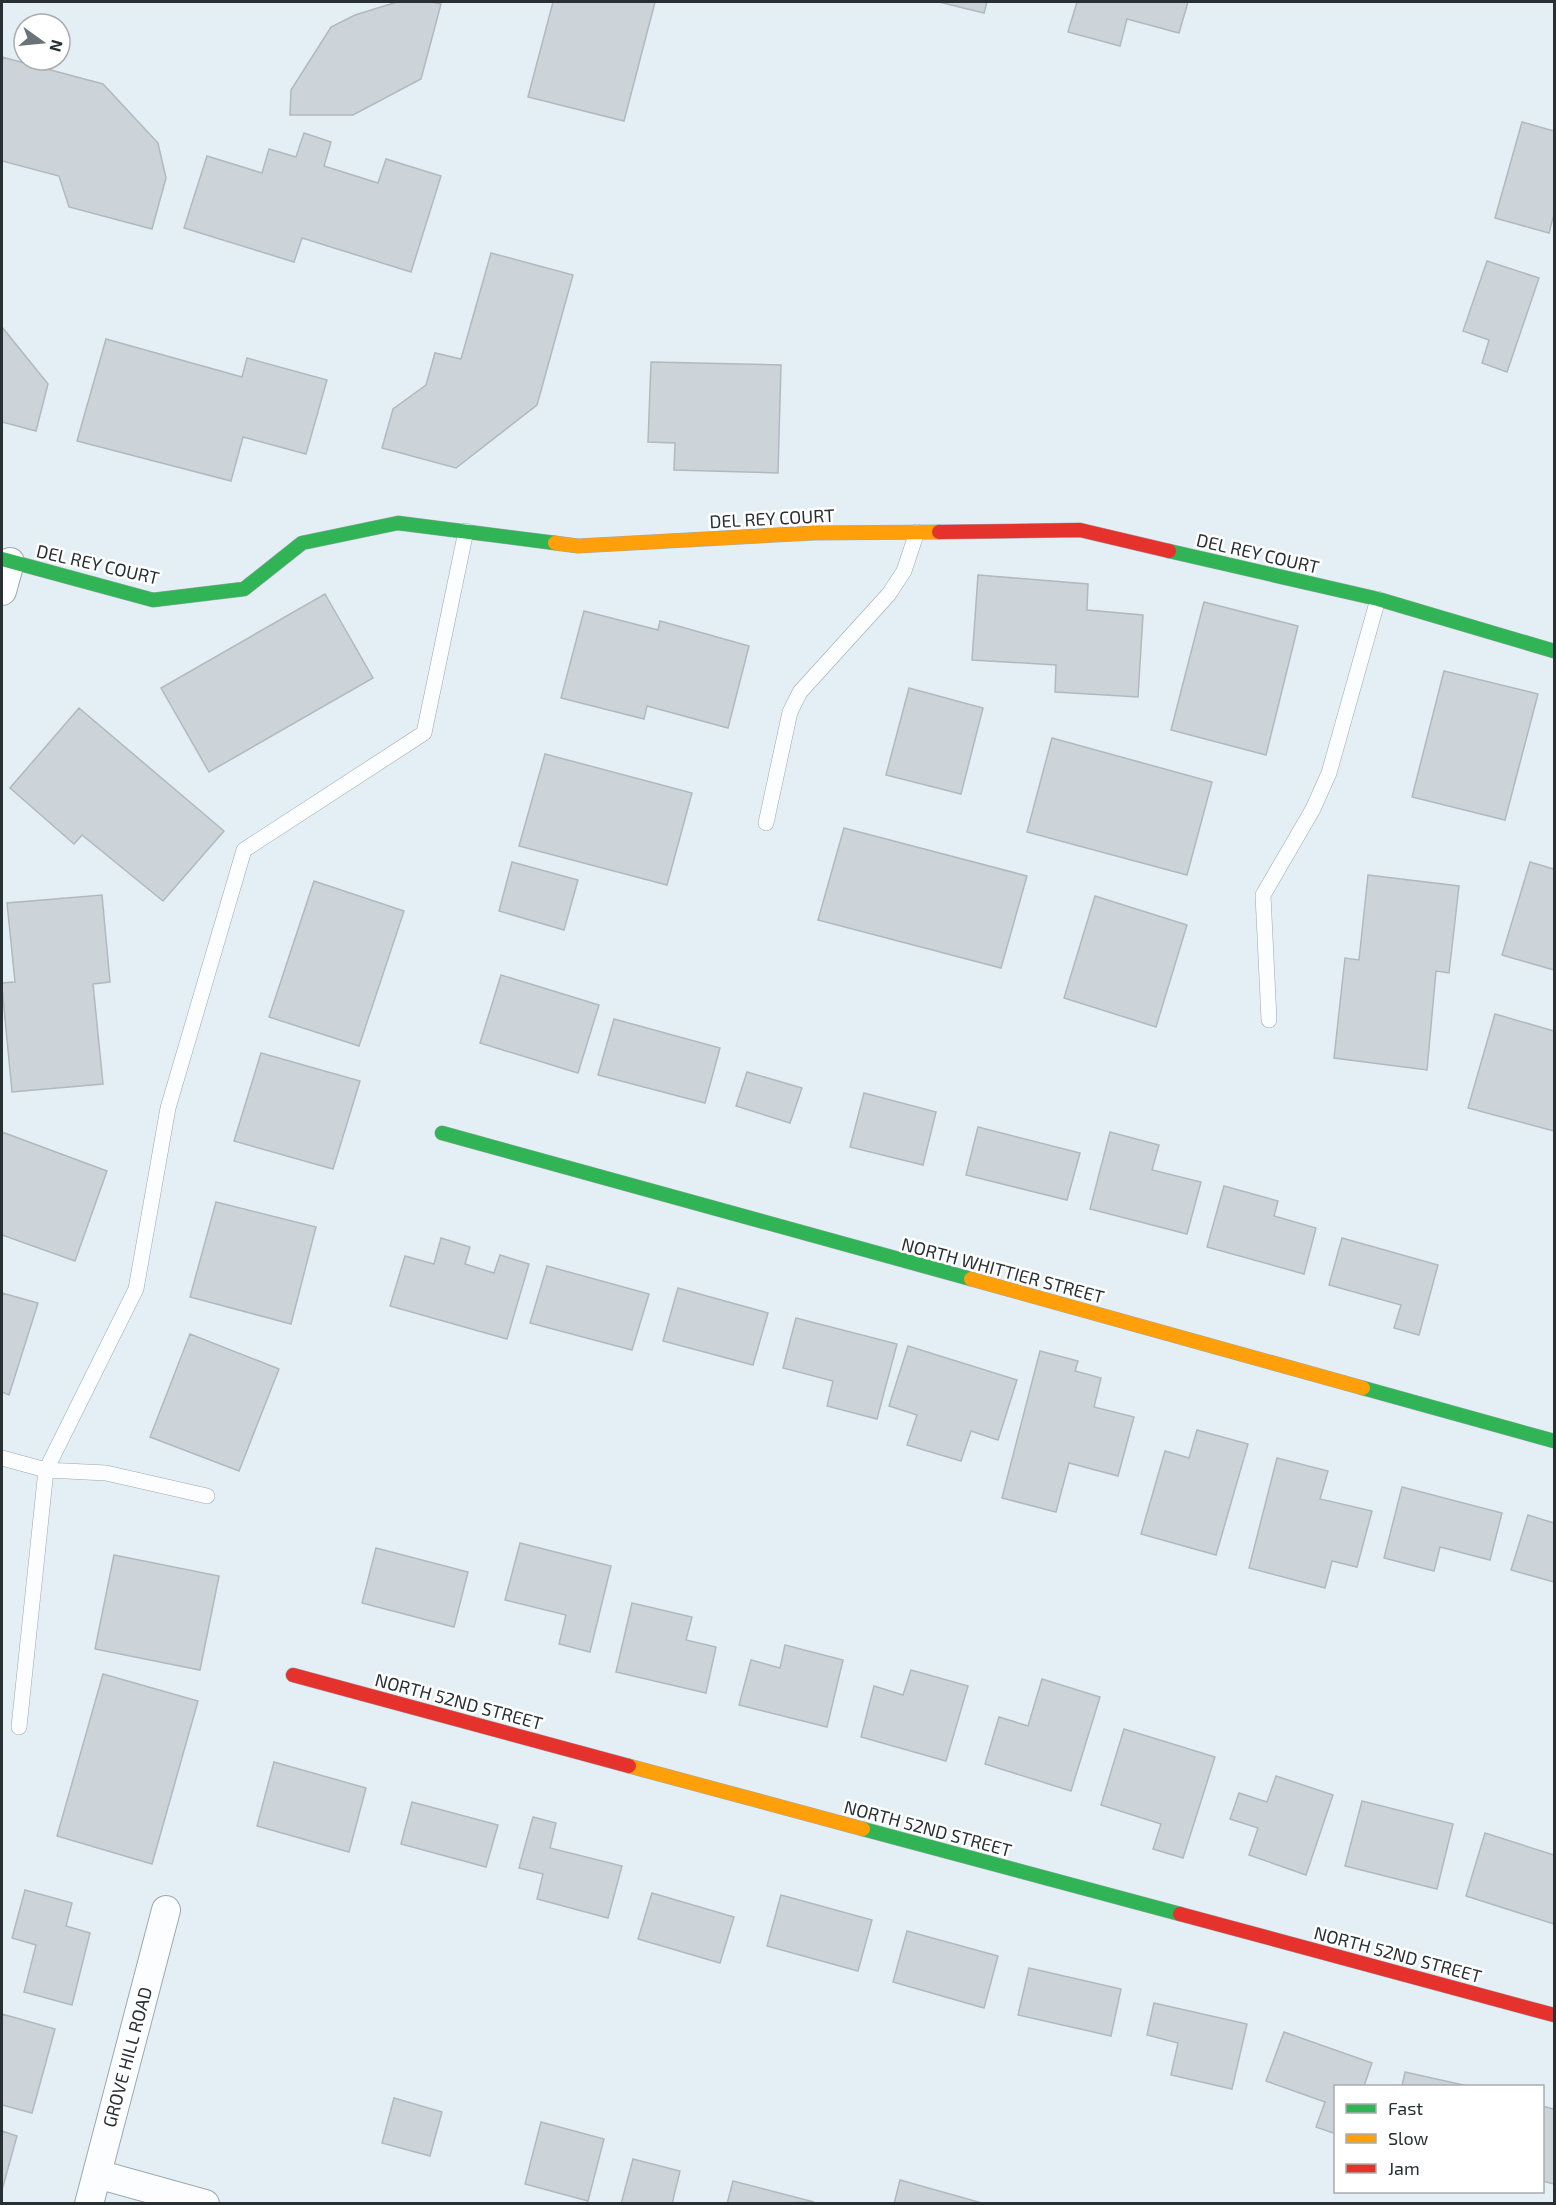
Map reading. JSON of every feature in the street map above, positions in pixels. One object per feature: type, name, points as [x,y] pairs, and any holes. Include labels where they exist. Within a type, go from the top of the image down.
[{"type":"street","name":"DEL REY COURT","points":[[6,560],[153,600],[244,589],[302,543],[398,523],[578,546],[813,533],[1080,530],[1378,600],[1554,651]]},
{"type":"street","points":[[2,591],[6,560]]},
{"type":"street","name":"NORTH WHITTIER STREET","points":[[442,1133],[1554,1441]]},
{"type":"street","name":"NORTH 52ND STREET","points":[[293,1675],[1554,2015]]},
{"type":"street","name":"GROVE HILL ROAD","points":[[89,2204],[166,1910]]},
{"type":"street","points":[[97,2174],[205,2204]]},
{"type":"lane","points":[[19,1727],[46,1470],[136,1289],[168,1108],[244,850],[424,733],[466,531]]},
{"type":"lane","points":[[766,823],[790,712],[800,692],[889,594],[904,571],[917,532]]},
{"type":"lane","points":[[1269,1020],[1263,895],[1313,809],[1329,773],[1378,600]]},
{"type":"lane","points":[[2,1458],[46,1470],[106,1473],[207,1496]]},
{"type":"building","points":[[397,2],[441,4],[421,79],[353,115],[290,115],[291,90],[331,27],[355,15]]},
{"type":"building","points":[[553,2],[655,2],[624,121],[528,97]]},
{"type":"building","points":[[939,2],[987,2],[984,13]]},
{"type":"building","points":[[1077,2],[1188,2],[1179,33],[1127,19],[1120,46],[1068,32]]},
{"type":"building","points":[[2,57],[12,60],[12,72],[58,72],[103,84],[158,143],[166,178],[152,229],[69,207],[59,176],[2,161]]},
{"type":"building","points":[[1522,122],[1554,131],[1554,214],[1549,233],[1495,218]]},
{"type":"building","points":[[304,133],[331,142],[324,166],[378,183],[386,159],[441,176],[411,272],[302,238],[294,262],[184,228],[207,156],[262,173],[269,149],[296,157]]},
{"type":"building","points":[[491,253],[573,275],[537,405],[456,468],[382,448],[393,409],[426,385],[435,353],[461,359]]},
{"type":"building","points":[[1487,261],[1539,278],[1507,372],[1482,363],[1489,340],[1463,331]]},
{"type":"building","points":[[2,327],[48,384],[36,431],[2,422]]},
{"type":"building","points":[[106,339],[242,377],[247,358],[327,380],[306,454],[243,437],[231,481],[77,441]]},
{"type":"building","points":[[651,362],[781,365],[778,473],[674,470],[675,443],[648,442]]},
{"type":"building","points":[[978,575],[1088,584],[1087,610],[1143,615],[1138,697],[1055,692],[1056,665],[972,660]]},
{"type":"building","points":[[325,594],[373,678],[209,772],[161,688]]},
{"type":"building","points":[[1204,602],[1298,626],[1266,755],[1171,730]]},
{"type":"building","points":[[584,611],[658,630],[660,621],[749,646],[728,728],[647,706],[644,719],[561,698]]},
{"type":"building","points":[[1444,671],[1538,694],[1505,820],[1412,797]]},
{"type":"building","points":[[909,688],[983,708],[961,794],[886,775]]},
{"type":"building","points":[[79,708],[224,831],[163,901],[82,835],[74,844],[10,788]]},
{"type":"building","points":[[1052,738],[1212,782],[1187,875],[1027,832]]},
{"type":"building","points":[[545,754],[692,793],[667,885],[519,846]]},
{"type":"building","points":[[844,828],[1027,876],[1001,968],[818,920]]},
{"type":"building","points":[[512,862],[578,880],[564,930],[499,911]]},
{"type":"building","points":[[1530,862],[1554,869],[1554,970],[1502,955]]},
{"type":"building","points":[[1368,875],[1459,886],[1449,973],[1436,971],[1427,1070],[1334,1058],[1345,958],[1359,960]]},
{"type":"building","points":[[314,881],[404,911],[359,1046],[269,1017]]},
{"type":"building","points":[[102,895],[110,982],[93,984],[103,1084],[12,1092],[2,987],[2,983],[15,982],[7,903]]},
{"type":"building","points":[[1095,896],[1187,925],[1156,1027],[1064,998]]},
{"type":"building","points":[[501,975],[599,1005],[578,1073],[480,1043]]},
{"type":"building","points":[[1495,1014],[1554,1031],[1554,1131],[1468,1108]]},
{"type":"building","points":[[614,1019],[720,1048],[705,1103],[598,1075]]},
{"type":"building","points":[[261,1053],[360,1081],[333,1169],[234,1141]]},
{"type":"building","points":[[747,1072],[802,1088],[790,1123],[736,1106]]},
{"type":"building","points":[[864,1093],[936,1112],[923,1165],[850,1147]]},
{"type":"building","points":[[978,1127],[1080,1153],[1067,1200],[966,1175]]},
{"type":"building","points":[[2,1132],[107,1171],[75,1261],[2,1235]]},
{"type":"building","points":[[1110,1132],[1159,1145],[1152,1170],[1201,1182],[1187,1234],[1090,1209]]},
{"type":"building","points":[[1224,1186],[1278,1201],[1274,1216],[1316,1228],[1304,1274],[1207,1247]]},
{"type":"building","points":[[216,1202],[316,1227],[291,1324],[190,1297]]},
{"type":"building","points":[[441,1238],[470,1247],[465,1264],[494,1273],[500,1255],[529,1264],[507,1339],[390,1306],[405,1256],[434,1264]]},
{"type":"building","points":[[1342,1238],[1438,1265],[1419,1335],[1394,1328],[1401,1305],[1329,1285]]},
{"type":"building","points":[[547,1266],[649,1294],[632,1350],[530,1323]]},
{"type":"building","points":[[678,1288],[768,1313],[753,1365],[663,1341]]},
{"type":"building","points":[[2,1293],[38,1303],[9,1395],[2,1392]]},
{"type":"building","points":[[796,1318],[897,1344],[877,1419],[827,1406],[833,1381],[783,1368]]},
{"type":"building","points":[[190,1334],[279,1369],[239,1471],[150,1437]]},
{"type":"building","points":[[908,1346],[1017,1380],[998,1440],[971,1431],[961,1461],[907,1445],[917,1415],[889,1406]]},
{"type":"building","points":[[1040,1351],[1078,1361],[1075,1371],[1101,1378],[1094,1407],[1134,1417],[1118,1476],[1069,1463],[1056,1512],[1002,1498]]},
{"type":"building","points":[[1197,1430],[1248,1444],[1216,1555],[1141,1534],[1165,1451],[1189,1458]]},
{"type":"building","points":[[1277,1458],[1328,1471],[1320,1499],[1372,1511],[1357,1567],[1332,1561],[1325,1588],[1249,1568]]},
{"type":"building","points":[[1402,1487],[1502,1513],[1490,1560],[1440,1547],[1434,1571],[1384,1558]]},
{"type":"building","points":[[1528,1515],[1554,1523],[1554,1582],[1511,1570]]},
{"type":"building","points":[[520,1543],[611,1566],[590,1652],[559,1644],[566,1615],[505,1600]]},
{"type":"building","points":[[376,1548],[468,1572],[454,1627],[362,1603]]},
{"type":"building","points":[[114,1555],[219,1576],[200,1670],[95,1649]]},
{"type":"building","points":[[632,1603],[692,1617],[686,1640],[716,1647],[706,1693],[616,1672]]},
{"type":"building","points":[[785,1645],[843,1660],[827,1727],[739,1705],[751,1660],[780,1668]]},
{"type":"building","points":[[911,1670],[968,1686],[946,1761],[861,1737],[874,1686],[903,1695]]},
{"type":"building","points":[[103,1674],[198,1701],[152,1864],[57,1836]]},
{"type":"building","points":[[1042,1679],[1100,1697],[1071,1791],[985,1764],[999,1717],[1028,1726]]},
{"type":"building","points":[[1124,1729],[1215,1757],[1183,1858],[1153,1849],[1161,1824],[1101,1805]]},
{"type":"building","points":[[274,1762],[366,1788],[349,1852],[257,1826]]},
{"type":"building","points":[[1276,1776],[1333,1795],[1306,1875],[1249,1855],[1258,1828],[1230,1819],[1239,1793],[1267,1802]]},
{"type":"building","points":[[1362,1801],[1453,1824],[1437,1889],[1345,1866]]},
{"type":"building","points":[[412,1802],[498,1825],[486,1867],[401,1844]]},
{"type":"building","points":[[533,1817],[556,1823],[550,1848],[622,1866],[608,1918],[537,1899],[543,1874],[519,1868]]},
{"type":"building","points":[[1485,1833],[1554,1855],[1554,1924],[1466,1896]]},
{"type":"building","points":[[25,1890],[72,1903],[66,1926],[90,1933],[72,2005],[24,1992],[36,1945],[12,1938]]},
{"type":"building","points":[[652,1893],[734,1917],[720,1963],[638,1939]]},
{"type":"building","points":[[781,1895],[872,1920],[858,1971],[767,1946]]},
{"type":"building","points":[[907,1931],[998,1956],[984,2008],[893,1982]]},
{"type":"building","points":[[1029,1968],[1121,1989],[1111,2036],[1018,2015]]},
{"type":"building","points":[[1154,2003],[1247,2024],[1232,2089],[1171,2075],[1178,2043],[1147,2035]]},
{"type":"building","points":[[2,2014],[55,2029],[32,2113],[2,2105]]},
{"type":"building","points":[[1284,2032],[1372,2063],[1364,2085],[1334,2085],[1334,2133],[1316,2127],[1325,2102],[1266,2081]]},
{"type":"building","points":[[1405,2072],[1464,2085],[1402,2085]]},
{"type":"building","points":[[394,2098],[442,2112],[430,2156],[382,2143]]},
{"type":"building","points":[[1544,2106],[1554,2109],[1554,2184],[1544,2182]]},
{"type":"building","points":[[541,2122],[604,2139],[588,2201],[525,2184]]},
{"type":"building","points":[[2,2131],[17,2136],[2,2190]]},
{"type":"building","points":[[633,2159],[680,2171],[672,2204],[621,2204]]},
{"type":"building","points":[[900,2180],[982,2203],[982,2204],[894,2204]]},
{"type":"building","points":[[733,2181],[814,2202],[727,2204]]},
{"type":"traffic: fast","points":[[2,559],[153,600],[244,589],[302,543],[398,523],[555,543]]},
{"type":"traffic: fast","points":[[1169,551],[1378,599],[1554,651]]},
{"type":"traffic: fast","points":[[442,1133],[971,1279]]},
{"type":"traffic: fast","points":[[1363,1388],[1554,1441]]},
{"type":"traffic: fast","points":[[863,1829],[1180,1914]]},
{"type":"traffic: slow","points":[[555,543],[578,546],[813,533],[939,532]]},
{"type":"traffic: slow","points":[[971,1279],[1363,1388]]},
{"type":"traffic: slow","points":[[629,1766],[863,1829]]},
{"type":"traffic: jam","points":[[939,532],[1080,530],[1169,551]]},
{"type":"traffic: jam","points":[[293,1675],[629,1766]]},
{"type":"traffic: jam","points":[[1180,1914],[1554,2015]]}]
